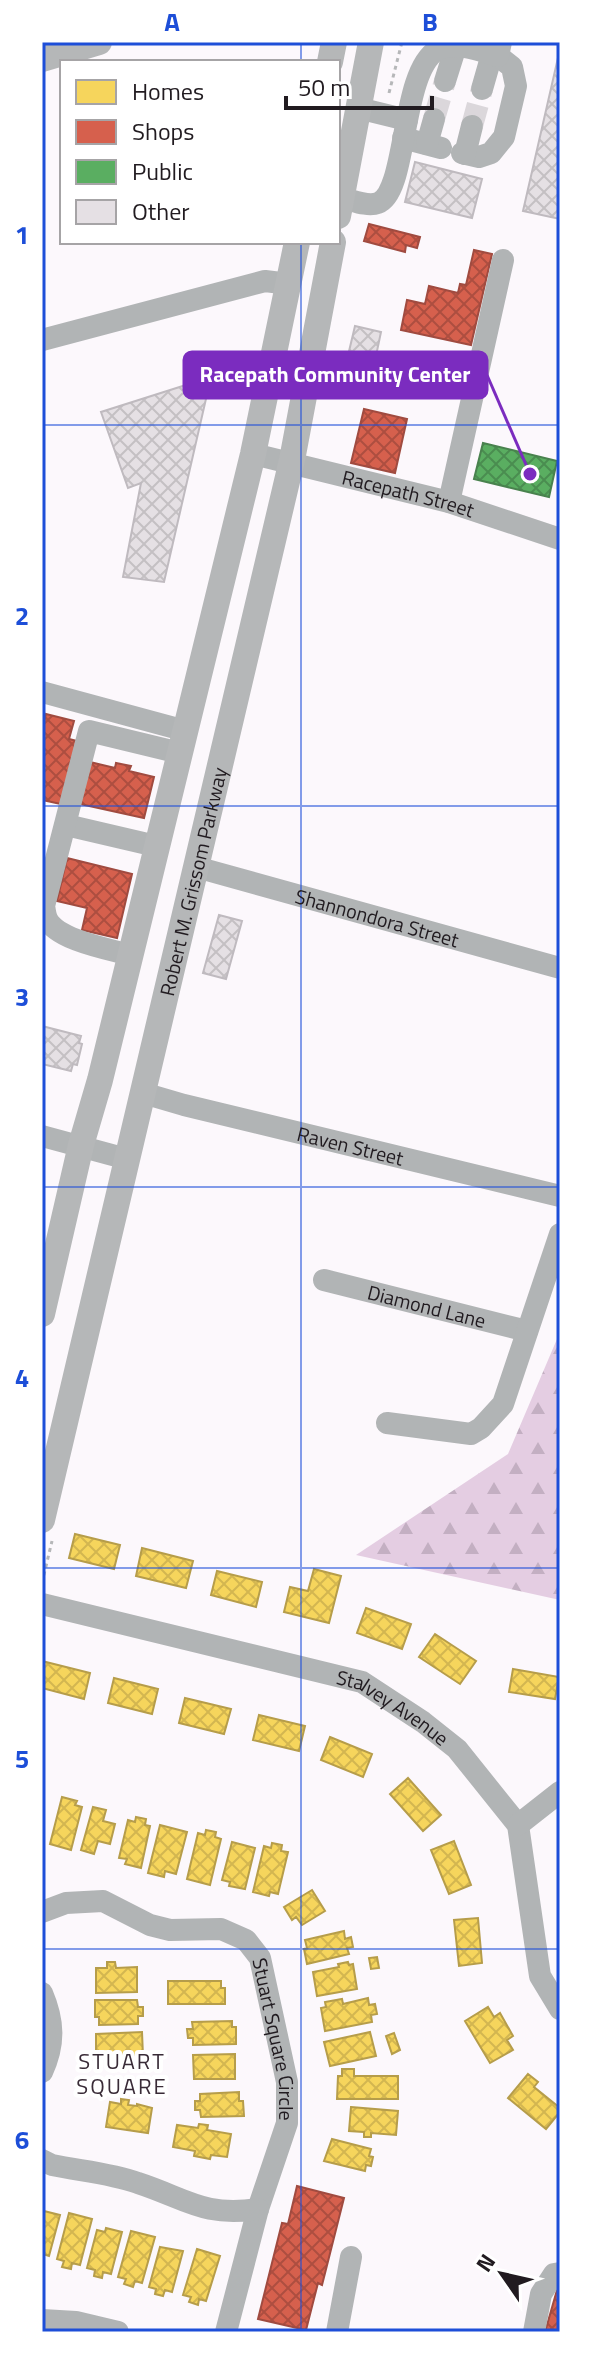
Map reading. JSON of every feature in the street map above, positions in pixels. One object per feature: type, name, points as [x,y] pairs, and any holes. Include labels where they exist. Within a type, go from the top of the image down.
[{"type":"main road","points":[[42,59],[99,42]]},
{"type":"main road","points":[[340,207],[371,42]]},
{"type":"main road","name":"Robert M. Grissom Parkway","points":[[42,1314],[253,454],[297,244]]},
{"type":"main road","name":"Robert M. Grissom Parkway","points":[[42,1520],[291,463],[333,244]]},
{"type":"street","points":[[340,207],[382,202],[392,189],[405,129],[424,66],[438,49],[456,46],[497,51],[512,67],[516,86],[504,137],[491,153],[479,157],[449,150],[405,129],[358,108]]},
{"type":"street","points":[[445,81],[456,46]]},
{"type":"street","points":[[482,89],[497,51]]},
{"type":"street","points":[[434,119],[449,150]]},
{"type":"street","points":[[449,150],[472,126]]},
{"type":"street","points":[[449,502],[503,260]]},
{"type":"street","points":[[42,340],[265,281],[289,284]]},
{"type":"street","name":"Racepath Street","points":[[253,454],[449,502],[560,539]]},
{"type":"street","points":[[42,692],[183,742]]},
{"type":"street","points":[[130,955],[78,940],[57,930],[47,919],[44,906],[89,731],[183,742]]},
{"type":"street","points":[[66,825],[156,846]]},
{"type":"street","name":"Shannondora Street","points":[[196,867],[560,968]]},
{"type":"street","name":"Raven Street","points":[[143,1093],[560,1196]]},
{"type":"street","points":[[42,1136],[127,1159]]},
{"type":"street","points":[[387,1423],[471,1434],[481,1428],[503,1404],[560,1234]]},
{"type":"street","name":"Diamond Lane","points":[[324,1280],[527,1331]]},
{"type":"street","name":"Stalvey Avenue","points":[[42,1604],[362,1682],[423,1722],[457,1749],[518,1825]]},
{"type":"street","points":[[560,1792],[518,1825],[540,1976],[560,2009]]},
{"type":"street","name":"Stuart Square Circle","points":[[42,1912],[66,1903],[103,1901],[150,1925],[170,1930],[221,1929],[246,1940],[260,1958],[287,2082],[287,2123],[258,2209],[226,2332]]},
{"type":"street","points":[[42,1993],[54,2028],[50,2056],[42,2072]]},
{"type":"street","points":[[42,2160],[52,2165],[136,2182],[204,2209],[230,2213],[258,2209]]},
{"type":"street","points":[[337,2332],[351,2257]]},
{"type":"street","points":[[534,2332],[541,2294],[554,2274],[560,2273]]},
{"type":"street","points":[[42,2320],[76,2322],[118,2332]]},
{"type":"green space","points":[[560,1332],[560,1600],[356,1555],[508,1454]]},
{"type":"building: Homes","points":[[75,1534],[120,1545],[114,1569],[69,1558]]},
{"type":"building: Homes","points":[[142,1548],[193,1561],[186,1588],[136,1576]]},
{"type":"building: Homes","points":[[314,1569],[341,1576],[329,1623],[284,1612],[290,1587],[308,1591]]},
{"type":"building: Homes","points":[[217,1571],[262,1582],[256,1607],[211,1595]]},
{"type":"building: Homes","points":[[366,1608],[411,1624],[402,1649],[357,1633]]},
{"type":"building: Homes","points":[[435,1634],[476,1661],[460,1684],[419,1657]]},
{"type":"building: Homes","points":[[42,1661],[90,1673],[84,1699],[42,1688]]},
{"type":"building: Homes","points":[[513,1669],[559,1677],[555,1699],[509,1692]]},
{"type":"building: Homes","points":[[114,1678],[158,1689],[152,1714],[108,1703]]},
{"type":"building: Homes","points":[[185,1698],[231,1709],[224,1734],[179,1723]]},
{"type":"building: Homes","points":[[259,1715],[305,1726],[299,1751],[253,1740]]},
{"type":"building: Homes","points":[[330,1737],[372,1754],[363,1777],[321,1760]]},
{"type":"building: Homes","points":[[408,1778],[441,1815],[423,1831],[390,1794]]},
{"type":"building: Homes","points":[[62,1797],[77,1801],[75,1805],[82,1807],[71,1850],[50,1844]]},
{"type":"building: Homes","points":[[93,1807],[106,1810],[103,1821],[115,1824],[110,1844],[98,1841],[94,1854],[81,1850]]},
{"type":"building: Homes","points":[[136,1817],[146,1819],[145,1825],[150,1826],[141,1868],[125,1864],[127,1859],[119,1858],[128,1820],[135,1822]]},
{"type":"building: Homes","points":[[160,1825],[187,1832],[176,1874],[165,1871],[164,1877],[148,1873]]},
{"type":"building: Homes","points":[[206,1830],[216,1832],[215,1837],[221,1839],[210,1885],[187,1879],[198,1833],[205,1835]]},
{"type":"building: Homes","points":[[454,1841],[471,1885],[449,1894],[431,1850]]},
{"type":"building: Homes","points":[[232,1842],[255,1848],[245,1889],[229,1886],[230,1882],[222,1880]]},
{"type":"building: Homes","points":[[272,1843],[282,1845],[281,1851],[288,1852],[278,1894],[270,1892],[269,1896],[253,1892],[264,1846],[271,1848]]},
{"type":"building: Homes","points":[[312,1890],[325,1911],[302,1925],[296,1917],[292,1920],[284,1907]]},
{"type":"building: Homes","points":[[478,1918],[482,1963],[459,1966],[454,1920]]},
{"type":"building: Homes","points":[[344,1931],[345,1939],[351,1937],[353,1947],[347,1948],[349,1954],[307,1964],[305,1940]]},
{"type":"building: Homes","points":[[377,1957],[379,1968],[371,1969],[369,1958]]},
{"type":"building: Homes","points":[[107,1962],[115,1962],[116,1968],[137,1967],[137,1992],[96,1993],[96,1968],[107,1968]]},
{"type":"building: Homes","points":[[348,1962],[349,1965],[353,1964],[357,1989],[317,1996],[313,1972]]},
{"type":"building: Homes","points":[[168,1981],[221,1981],[221,1988],[225,1988],[225,2004],[168,2004]]},
{"type":"building: Homes","points":[[368,1998],[369,2005],[375,2004],[377,2014],[371,2015],[372,2022],[325,2031],[321,2008],[326,2007],[325,2002],[342,1999],[343,2004]]},
{"type":"building: Homes","points":[[95,2000],[137,2000],[138,2007],[143,2007],[143,2016],[138,2016],[138,2024],[99,2025],[99,2017],[95,2017]]},
{"type":"building: Homes","points":[[488,2007],[494,2017],[500,2013],[513,2036],[507,2040],[513,2050],[490,2063],[465,2021]]},
{"type":"building: Homes","points":[[232,2021],[232,2027],[236,2027],[236,2044],[193,2045],[193,2038],[188,2038],[187,2029],[193,2029],[192,2022]]},
{"type":"building: Homes","points":[[142,2032],[143,2056],[96,2058],[96,2034]]},
{"type":"building: Homes","points":[[370,2032],[376,2056],[330,2066],[324,2042]]},
{"type":"building: Homes","points":[[394,2033],[400,2050],[392,2054],[386,2036]]},
{"type":"building: Homes","points":[[235,2054],[235,2079],[194,2079],[193,2055]]},
{"type":"building: Homes","points":[[342,2069],[354,2069],[354,2076],[398,2076],[398,2099],[337,2099],[338,2076],[342,2076]]},
{"type":"building: Homes","points":[[528,2074],[538,2082],[534,2087],[560,2108],[546,2129],[508,2098]]},
{"type":"building: Homes","points":[[239,2092],[244,2116],[201,2117],[200,2110],[195,2110],[195,2101],[200,2101],[200,2094]]},
{"type":"building: Homes","points":[[121,2099],[129,2100],[128,2105],[152,2108],[148,2133],[106,2127],[110,2102],[121,2104]]},
{"type":"building: Homes","points":[[351,2107],[398,2111],[396,2135],[371,2133],[371,2137],[364,2137],[364,2132],[349,2131]]},
{"type":"building: Homes","points":[[199,2124],[208,2125],[207,2130],[231,2134],[227,2157],[211,2155],[210,2159],[194,2156],[195,2151],[173,2147],[177,2125],[198,2128]]},
{"type":"building: Homes","points":[[332,2139],[371,2149],[371,2166],[366,2165],[365,2171],[324,2161]]},
{"type":"building: Homes","points":[[44,2211],[60,2215],[49,2256],[43,2254],[42,2257]]},
{"type":"building: Homes","points":[[69,2213],[92,2219],[80,2265],[72,2263],[71,2269],[62,2267],[64,2261],[57,2259]]},
{"type":"building: Homes","points":[[106,2228],[122,2232],[111,2274],[103,2272],[102,2278],[94,2276],[95,2270],[87,2268],[97,2230],[105,2232]]},
{"type":"building: Homes","points":[[131,2231],[155,2237],[142,2283],[135,2281],[133,2287],[124,2284],[126,2279],[118,2277]]},
{"type":"building: Homes","points":[[160,2247],[183,2251],[172,2292],[165,2290],[163,2296],[155,2294],[156,2289],[149,2287]]},
{"type":"building: Homes","points":[[197,2249],[220,2256],[206,2301],[199,2299],[198,2305],[189,2302],[191,2297],[183,2295]]},
{"type":"building: Shops","points":[[369,224],[420,237],[417,248],[406,245],[405,252],[364,241]]},
{"type":"building: Shops","points":[[474,250],[492,254],[471,345],[401,330],[407,300],[425,304],[429,286],[458,293],[460,284],[466,285]]},
{"type":"building: Shops","points":[[364,409],[407,419],[395,473],[351,463]]},
{"type":"building: Shops","points":[[46,714],[74,721],[69,739],[77,741],[61,804],[42,800],[42,729]]},
{"type":"building: Shops","points":[[90,762],[115,768],[116,763],[131,766],[129,771],[154,777],[144,818],[80,804]]},
{"type":"building: Shops","points":[[67,858],[132,874],[117,938],[82,930],[87,908],[57,901]]},
{"type":"building: Shops","points":[[297,2186],[344,2198],[322,2285],[318,2283],[306,2330],[258,2319],[282,2223],[288,2224]]},
{"type":"building: Shops","points":[[559,2283],[560,2332],[545,2332]]},
{"type":"building: Public","points":[[483,443],[557,461],[549,497],[474,479]]},
{"type":"building: Other","points":[[560,49],[560,219],[523,211]]},
{"type":"building: Other","points":[[415,162],[482,179],[472,218],[405,202]]},
{"type":"building: Other","points":[[355,326],[381,332],[373,370],[346,364]]},
{"type":"building: Other","points":[[211,377],[164,582],[123,577],[141,483],[128,488],[101,412]]},
{"type":"building: Other","points":[[219,915],[242,921],[226,979],[203,973]]},
{"type":"building: Other","points":[[42,1026],[81,1036],[77,1065],[73,1064],[71,1071],[42,1064]]},
{"type":"tunnel","points":[[434,119],[445,81]]},
{"type":"tunnel","points":[[472,126],[482,89]]},
{"type":"place","name":"Racepath Community Center","points":[[530,474]]},
{"type":"district","name":"STUART SQUARE","points":[[122,2074]]}]
